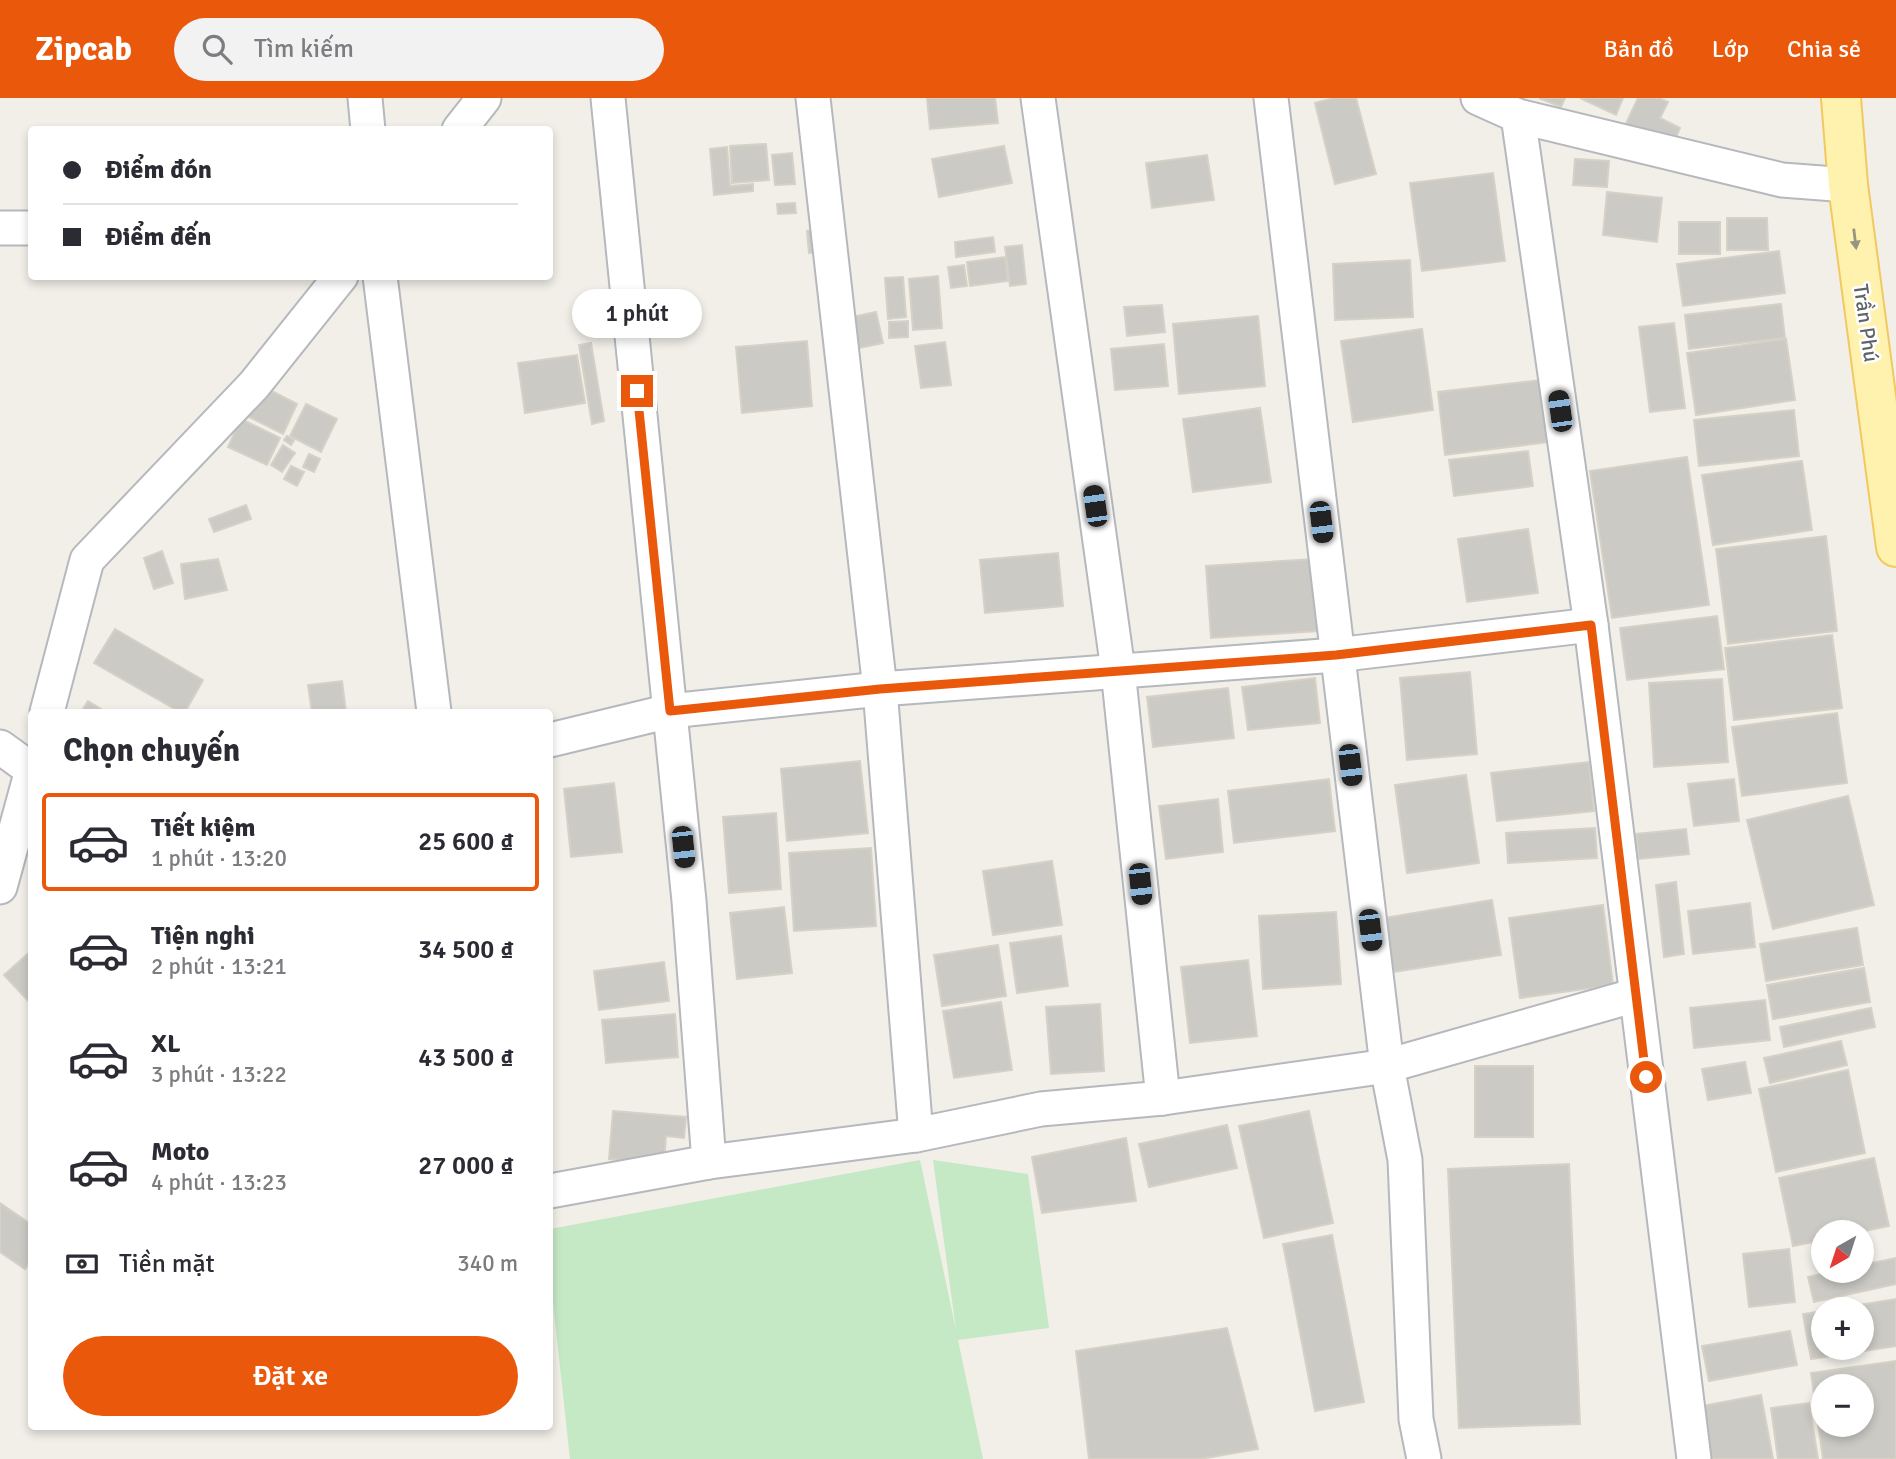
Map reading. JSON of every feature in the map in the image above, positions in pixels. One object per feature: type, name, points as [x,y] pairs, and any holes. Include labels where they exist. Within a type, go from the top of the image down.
[{"type":"main road","name":"Trần Phú","points":[[1841,98],[1848,185],[1896,547]]},
{"type":"street","points":[[365,98],[368,126]]},
{"type":"street","points":[[461,126],[484,98]]},
{"type":"street","points":[[608,98],[689,901],[709,1162]]},
{"type":"street","points":[[813,98],[880,689],[916,1135]]},
{"type":"street","points":[[1038,98],[1118,670],[1163,1098]]},
{"type":"street","points":[[1271,98],[1387,1066],[1405,1160],[1416,1419],[1424,1459]]},
{"type":"street","points":[[1478,98],[1518,116],[1782,180],[1848,185]]},
{"type":"street","points":[[1518,116],[1591,625],[1694,1459]]},
{"type":"street","points":[[0,228],[28,228]]},
{"type":"street","points":[[48,709],[87,560],[254,385],[338,280]]},
{"type":"street","points":[[380,280],[434,709]]},
{"type":"street","points":[[553,739],[670,711],[880,689],[1336,655],[1591,625]]},
{"type":"street","points":[[0,747],[28,767]]},
{"type":"street","points":[[11,880],[28,791]]},
{"type":"street","points":[[553,1190],[709,1162],[916,1135],[1041,1109],[1163,1098],[1387,1066],[1636,995]]},
{"type":"green space","points":[[920,1160],[956,1330],[933,1160],[1028,1174],[1049,1328],[958,1340],[983,1459],[570,1459],[553,1303],[553,1228]]},
{"type":"building","points":[[927,98],[995,98],[998,123],[930,129]]},
{"type":"building","points":[[1334,98],[1356,98],[1376,174],[1335,184],[1315,103]]},
{"type":"building","points":[[1539,98],[1565,98],[1561,107]]},
{"type":"building","points":[[1580,98],[1623,98],[1616,115]]},
{"type":"building","points":[[1638,98],[1659,98],[1668,102],[1660,118],[1680,128],[1670,151],[1623,130]]},
{"type":"building","points":[[766,144],[769,180],[732,183],[730,146]]},
{"type":"building","points":[[1004,146],[1012,183],[939,197],[932,159]]},
{"type":"building","points":[[727,147],[730,186],[753,184],[753,191],[714,195],[710,149]]},
{"type":"building","points":[[792,153],[795,184],[775,185],[772,155]]},
{"type":"building","points":[[1207,155],[1214,200],[1152,208],[1146,163]]},
{"type":"building","points":[[1575,159],[1609,161],[1607,187],[1573,185]]},
{"type":"building","points":[[1493,173],[1505,261],[1422,271],[1410,183]]},
{"type":"building","points":[[1607,192],[1662,198],[1657,242],[1603,235]]},
{"type":"building","points":[[795,203],[796,213],[778,214],[777,204]]},
{"type":"building","points":[[1727,218],[1767,218],[1768,250],[1727,250]]},
{"type":"building","points":[[1679,222],[1720,222],[1720,254],[1679,254]]},
{"type":"building","points":[[824,229],[827,251],[809,253],[807,231]]},
{"type":"building","points":[[993,237],[995,252],[956,257],[955,242]]},
{"type":"building","points":[[1022,245],[1026,284],[1010,286],[1005,247]]},
{"type":"building","points":[[1779,251],[1785,293],[1683,306],[1677,264]]},
{"type":"building","points":[[1005,257],[1008,281],[970,286],[967,262]]},
{"type":"building","points":[[1410,260],[1413,317],[1335,320],[1333,264]]},
{"type":"building","points":[[964,265],[967,286],[951,288],[948,267]]},
{"type":"building","points":[[938,276],[942,328],[913,330],[909,279]]},
{"type":"building","points":[[903,277],[906,317],[888,319],[885,278]]},
{"type":"building","points":[[1781,304],[1785,338],[1689,349],[1685,315]]},
{"type":"building","points":[[1162,305],[1165,332],[1127,336],[1124,307]]},
{"type":"building","points":[[876,312],[883,343],[859,348],[852,317]]},
{"type":"building","points":[[1258,316],[1265,386],[1179,394],[1173,324]]},
{"type":"building","points":[[908,321],[908,337],[889,338],[889,322]]},
{"type":"building","points":[[1674,323],[1685,408],[1650,412],[1639,327]]},
{"type":"building","points":[[1422,329],[1433,410],[1353,422],[1341,341]]},
{"type":"building","points":[[1786,339],[1795,400],[1696,415],[1687,353]]},
{"type":"building","points":[[807,341],[812,406],[742,413],[736,347]]},
{"type":"building","points":[[945,342],[951,385],[921,388],[915,346]]},
{"type":"building","points":[[591,343],[604,421],[592,424],[579,345]]},
{"type":"building","points":[[1164,344],[1168,386],[1115,390],[1111,349]]},
{"type":"building","points":[[577,355],[585,403],[525,413],[518,363]]},
{"type":"building","points":[[1541,380],[1549,442],[1445,455],[1438,392]]},
{"type":"building","points":[[262,386],[297,404],[283,434],[247,416]]},
{"type":"building","points":[[306,404],[337,419],[321,452],[290,436]]},
{"type":"building","points":[[1260,408],[1271,482],[1193,492],[1183,419]]},
{"type":"building","points":[[1794,410],[1799,456],[1699,466],[1694,420]]},
{"type":"building","points":[[241,419],[280,438],[267,465],[228,447]]},
{"type":"building","points":[[287,436],[294,440],[291,445],[284,440]]},
{"type":"building","points":[[283,445],[295,453],[282,472],[271,465]]},
{"type":"building","points":[[1528,451],[1533,486],[1454,496],[1449,460]]},
{"type":"building","points":[[309,454],[320,459],[314,472],[303,467]]},
{"type":"building","points":[[1687,457],[1709,605],[1612,618],[1590,471]]},
{"type":"building","points":[[1802,461],[1812,530],[1713,545],[1702,475]]},
{"type":"building","points":[[291,466],[304,472],[297,486],[284,479]]},
{"type":"building","points":[[246,505],[251,519],[214,532],[209,519]]},
{"type":"building","points":[[1528,529],[1538,593],[1467,602],[1458,539]]},
{"type":"building","points":[[1826,536],[1837,631],[1728,644],[1716,549]]},
{"type":"building","points":[[162,551],[173,583],[154,589],[144,558]]},
{"type":"building","points":[[1058,553],[1063,606],[985,613],[980,560]]},
{"type":"building","points":[[218,559],[227,590],[185,599],[181,564]]},
{"type":"building","points":[[1313,559],[1318,631],[1211,638],[1206,566]]},
{"type":"building","points":[[1717,616],[1724,669],[1627,680],[1620,628]]},
{"type":"building","points":[[115,629],[203,680],[187,709],[175,709],[94,663]]},
{"type":"building","points":[[1832,635],[1842,708],[1734,720],[1725,648]]},
{"type":"building","points":[[1470,672],[1477,754],[1407,760],[1400,678]]},
{"type":"building","points":[[1315,678],[1320,723],[1248,730],[1242,687]]},
{"type":"building","points":[[1722,679],[1728,762],[1654,767],[1649,683]]},
{"type":"building","points":[[342,681],[346,709],[312,709],[308,685]]},
{"type":"building","points":[[1228,688],[1234,738],[1153,747],[1147,697]]},
{"type":"building","points":[[88,701],[101,709],[83,709]]},
{"type":"building","points":[[1837,713],[1847,783],[1742,796],[1732,727]]},
{"type":"building","points":[[860,761],[868,833],[787,841],[781,769]]},
{"type":"building","points":[[1589,762],[1594,811],[1497,821],[1491,773]]},
{"type":"building","points":[[1466,775],[1479,863],[1407,873],[1395,785]]},
{"type":"building","points":[[1329,779],[1335,831],[1234,843],[1228,791]]},
{"type":"building","points":[[1734,779],[1739,821],[1694,826],[1688,784]]},
{"type":"building","points":[[614,783],[622,852],[571,857],[564,789]]},
{"type":"building","points":[[1848,796],[1874,905],[1773,929],[1747,820]]},
{"type":"building","points":[[1218,799],[1223,852],[1166,859],[1159,806]]},
{"type":"building","points":[[776,813],[781,889],[729,893],[723,817]]},
{"type":"building","points":[[1595,828],[1597,858],[1508,863],[1506,833]]},
{"type":"building","points":[[1686,829],[1689,854],[1639,859],[1636,834]]},
{"type":"building","points":[[871,848],[876,926],[794,931],[789,853]]},
{"type":"building","points":[[1052,861],[1062,925],[993,935],[983,871]]},
{"type":"building","points":[[1676,882],[1684,954],[1664,957],[1656,885]]},
{"type":"building","points":[[1492,900],[1501,955],[1393,972],[1384,918]]},
{"type":"building","points":[[1750,903],[1755,947],[1693,954],[1688,911]]},
{"type":"building","points":[[1603,905],[1613,985],[1520,998],[1509,918]]},
{"type":"building","points":[[784,907],[792,973],[737,979],[730,913]]},
{"type":"building","points":[[1336,912],[1341,984],[1263,989],[1259,916]]},
{"type":"building","points":[[1857,928],[1863,965],[1766,981],[1760,944]]},
{"type":"building","points":[[1061,936],[1068,986],[1017,993],[1010,943]]},
{"type":"building","points":[[998,945],[1006,996],[942,1006],[934,955]]},
{"type":"building","points":[[28,954],[28,1001],[4,975]]},
{"type":"building","points":[[1248,960],[1257,1036],[1190,1043],[1181,967]]},
{"type":"building","points":[[664,962],[669,1001],[599,1010],[594,971]]},
{"type":"building","points":[[1864,968],[1870,1002],[1773,1019],[1767,985]]},
{"type":"building","points":[[1765,1000],[1770,1040],[1694,1048],[1690,1008]]},
{"type":"building","points":[[1001,1002],[1012,1070],[954,1078],[943,1011]]},
{"type":"building","points":[[1100,1004],[1104,1071],[1051,1074],[1046,1007]]},
{"type":"building","points":[[1871,1008],[1875,1027],[1784,1047],[1780,1027]]},
{"type":"building","points":[[675,1014],[678,1057],[606,1063],[602,1020]]},
{"type":"building","points":[[1841,1041],[1847,1065],[1770,1083],[1764,1058]]},
{"type":"building","points":[[1745,1062],[1751,1093],[1708,1100],[1702,1069]]},
{"type":"building","points":[[1475,1066],[1533,1066],[1533,1137],[1475,1137]]},
{"type":"building","points":[[1848,1070],[1865,1153],[1776,1172],[1759,1089]]},
{"type":"building","points":[[613,1111],[686,1117],[684,1138],[666,1136],[664,1164],[609,1159]]},
{"type":"building","points":[[1309,1111],[1333,1223],[1264,1238],[1239,1126]]},
{"type":"building","points":[[1227,1125],[1237,1168],[1149,1187],[1139,1144]]},
{"type":"building","points":[[1126,1138],[1136,1201],[1042,1213],[1032,1157]]},
{"type":"building","points":[[1874,1158],[1889,1226],[1874,1229],[1874,1220],[1811,1220],[1811,1243],[1793,1246],[1779,1178]]},
{"type":"building","points":[[1569,1164],[1580,1424],[1459,1428],[1448,1169]]},
{"type":"building","points":[[0,1203],[28,1222],[28,1265],[25,1269],[0,1252]]},
{"type":"building","points":[[1332,1235],[1364,1402],[1315,1411],[1283,1244]]},
{"type":"building","points":[[1789,1249],[1795,1302],[1749,1307],[1743,1254]]},
{"type":"building","points":[[1896,1258],[1896,1284],[1837,1297],[1813,1297],[1808,1277],[1811,1276],[1811,1283],[1874,1283],[1874,1263]]},
{"type":"building","points":[[1896,1299],[1896,1346],[1874,1349],[1874,1303]]},
{"type":"building","points":[[1811,1313],[1811,1359],[1803,1314]]},
{"type":"building","points":[[1227,1328],[1258,1449],[1200,1459],[1089,1459],[1076,1351]]},
{"type":"building","points":[[1790,1331],[1797,1365],[1709,1381],[1702,1346]]},
{"type":"building","points":[[1896,1361],[1896,1459],[1823,1459],[1820,1437],[1874,1437],[1874,1374],[1811,1374]]},
{"type":"building","points":[[1761,1395],[1773,1459],[1712,1459],[1702,1406]]},
{"type":"building","points":[[1809,1403],[1811,1437],[1814,1437],[1818,1459],[1778,1459],[1771,1408]]},
{"type":"route","points":[[637,391],[670,711],[880,689],[1336,655],[1591,625],[1646,1077]]}]
